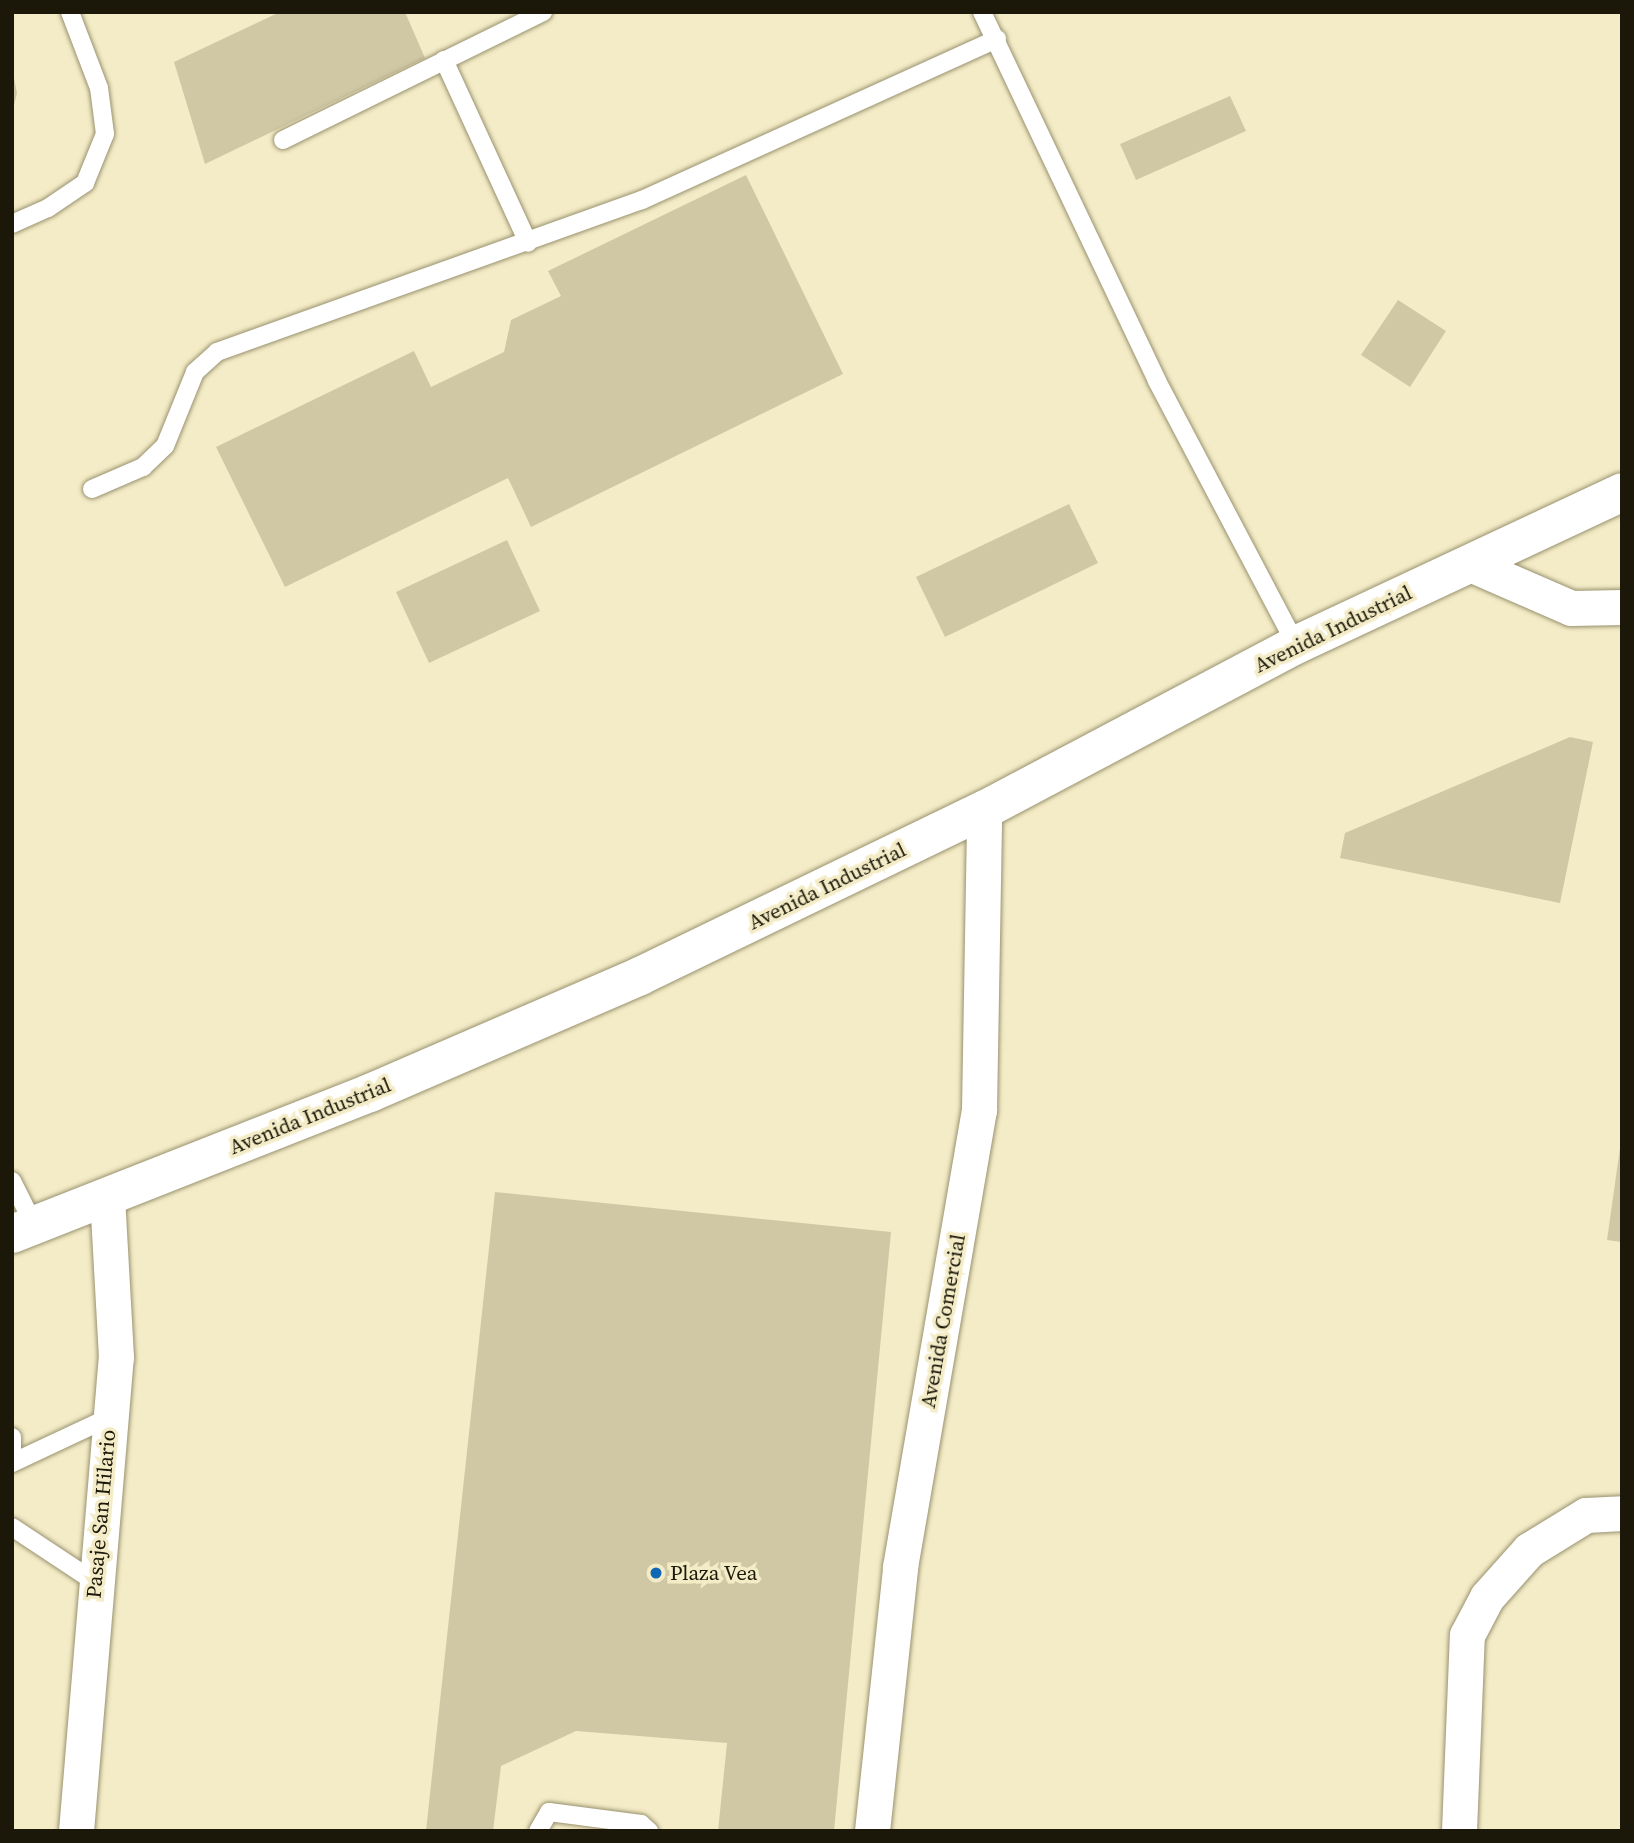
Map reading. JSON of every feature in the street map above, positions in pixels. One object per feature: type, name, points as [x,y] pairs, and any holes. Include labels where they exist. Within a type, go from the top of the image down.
[{"type":"main road","name":"Avenida Industrial","points":[[23,1230],[370,1093],[640,976],[984,810],[1296,645],[1622,492]]},
{"type":"street","points":[[1470,564],[1571,608],[1622,607]]},
{"type":"street","name":"Avenida Comercial","points":[[872,1831],[900,1567],[979,1110],[984,810]]},
{"type":"street","name":"Pasaje San Hilario","points":[[72,1829],[110,1417],[116,1323],[107,1197]]},
{"type":"street","points":[[1459,1831],[1467,1636],[1488,1597],[1529,1550],[1586,1515],[1622,1513]]},
{"type":"lane","points":[[12,224],[48,208],[85,183],[105,134],[99,88],[70,12]]},
{"type":"lane","points":[[283,140],[544,12]]},
{"type":"lane","points":[[982,12],[1157,382],[1296,645]]},
{"type":"lane","points":[[92,489],[143,467],[165,446],[194,372],[217,352],[642,200],[997,39]]},
{"type":"lane","points":[[444,60],[528,243]]},
{"type":"lane","points":[[12,1181],[23,1230]]},
{"type":"lane","points":[[12,1437],[13,1462],[110,1417]]},
{"type":"lane","points":[[12,1527],[95,1582]]},
{"type":"lane","points":[[538,1831],[549,1812],[641,1824],[649,1831]]},
{"type":"building","points":[[280,12],[405,12],[425,58],[205,164],[174,62]]},
{"type":"building","points":[[12,68],[17,93],[13,109],[12,109]]},
{"type":"building","points":[[1230,96],[1246,131],[1136,180],[1120,144]]},
{"type":"building","points":[[746,175],[843,374],[531,527],[508,478],[285,587],[216,447],[414,351],[431,387],[504,352],[511,320],[561,296],[548,271]]},
{"type":"building","points":[[1398,300],[1446,331],[1410,387],[1361,355]]},
{"type":"building","points":[[1069,504],[1098,563],[945,637],[916,577]]},
{"type":"building","points":[[507,540],[540,611],[429,663],[396,592]]},
{"type":"building","points":[[1570,737],[1593,742],[1560,903],[1340,858],[1345,833]]},
{"type":"building","points":[[1622,1148],[1622,1242],[1607,1240]]},
{"type":"building","points":[[495,1192],[891,1232],[834,1831],[718,1831],[727,1743],[576,1731],[501,1766],[493,1831],[426,1831]]},
{"type":"place","name":"Plaza Vea","points":[[656,1573]]}]
